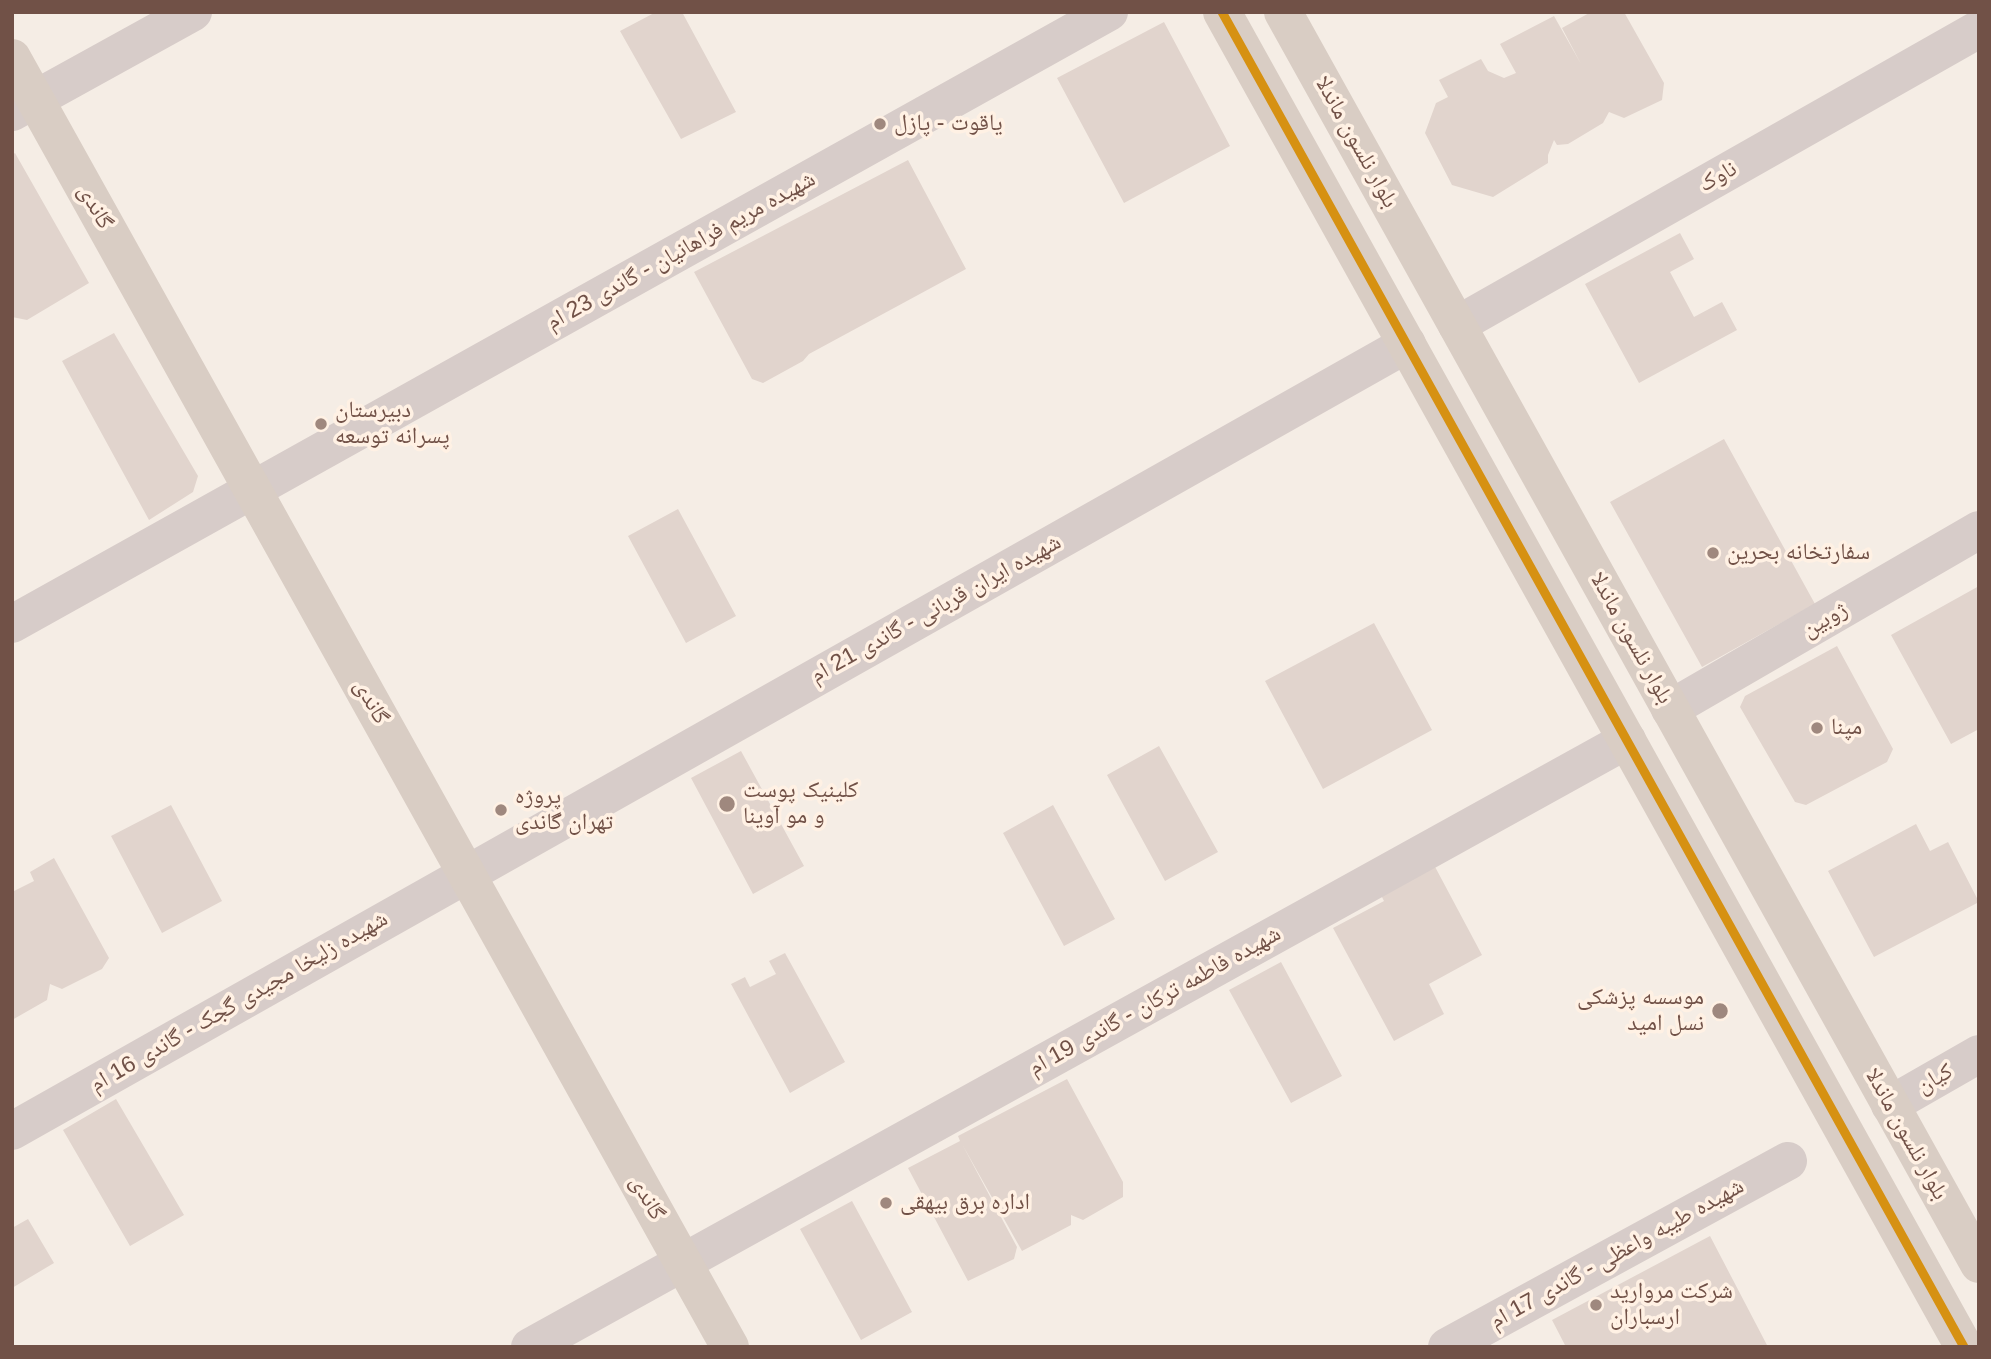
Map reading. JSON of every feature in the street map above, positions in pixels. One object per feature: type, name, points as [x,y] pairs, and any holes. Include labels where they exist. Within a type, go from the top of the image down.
[{"type":"main road","points":[[1222,12],[1964,1347]]},
{"type":"main road","name":"بلوار نلسون ماندلا","points":[[1283,12],[1979,1264]]},
{"type":"main road","name":"گاندی","points":[[12,58],[24,106],[253,490],[730,1347]]},
{"type":"street","points":[[24,106],[193,12]]},
{"type":"street","name":"شهیده مریم فراهانیان - گاندی 23 ام","points":[[12,624],[1109,12]]},
{"type":"street","name":"ناوک","points":[[1457,325],[1979,29]]},
{"type":"street","name":"شهیده ایران قربانی - گاندی 21 ام","points":[[466,874],[1407,344]]},
{"type":"street","name":"ژوبین","points":[[1670,709],[1979,530]]},
{"type":"street","name":"شهیده فاطمه ترکان - گاندی 19 ام","points":[[530,1347],[1627,740]]},
{"type":"street","name":"شهیده زلیخا مجیدی گجک - گاندی 16 ام","points":[[12,1131],[466,874]]},
{"type":"street","name":"کیان","points":[[1890,1105],[1979,1054]]},
{"type":"street","name":"شهیده طیبه واعظی - گاندی 17 ام","points":[[1447,1347],[1788,1161]]},
{"type":"building","points":[[656,12],[682,12],[736,112],[681,139],[620,31]]},
{"type":"building","points":[[1591,12],[1624,12],[1664,83],[1662,100],[1624,118],[1609,112],[1603,123],[1568,144],[1557,145],[1554,140],[1548,163],[1493,197],[1452,185],[1425,133],[1436,103],[1448,97],[1439,80],[1481,59],[1488,71],[1504,78],[1516,73],[1500,44],[1554,16],[1581,64],[1562,28]]},
{"type":"building","points":[[1164,22],[1230,146],[1124,203],[1057,78]]},
{"type":"building","points":[[15,153],[89,283],[27,320],[12,317],[12,155]]},
{"type":"building","points":[[908,160],[966,269],[809,354],[803,361],[763,383],[752,379],[694,272]]},
{"type":"building","points":[[1680,233],[1694,259],[1670,272],[1694,317],[1722,302],[1737,330],[1639,383],[1585,284]]},
{"type":"building","points":[[114,333],[198,476],[193,492],[149,520],[62,361]]},
{"type":"building","name":"سفارتخانه بحرین","points":[[1724,439],[1815,604],[1702,667],[1610,502]]},
{"type":"building","points":[[678,509],[736,616],[686,643],[628,536]]},
{"type":"building","points":[[1979,586],[1979,729],[1951,744],[1891,635]]},
{"type":"building","points":[[1374,623],[1432,730],[1323,789],[1265,681]]},
{"type":"building","name":"مپنا","points":[[1837,646],[1893,749],[1887,762],[1806,805],[1795,802],[1740,707],[1745,696]]},
{"type":"building","points":[[1159,746],[1218,852],[1165,881],[1107,775]]},
{"type":"building","points":[[741,751],[804,866],[753,894],[691,778]]},
{"type":"building","points":[[171,805],[222,901],[162,933],[111,836]]},
{"type":"building","points":[[1053,805],[1115,919],[1064,946],[1003,833]]},
{"type":"building","points":[[1916,824],[1930,851],[1948,842],[1979,902],[1874,957],[1828,871]]},
{"type":"building","points":[[54,858],[109,958],[102,969],[62,989],[50,984],[47,1000],[12,1020],[12,892],[34,881],[30,872]]},
{"type":"building","points":[[1433,863],[1482,955],[1429,984],[1444,1014],[1394,1041],[1333,928],[1384,901],[1379,891]]},
{"type":"building","points":[[785,953],[845,1062],[790,1093],[731,984],[745,977],[750,987],[776,974],[769,961]]},
{"type":"building","points":[[1281,962],[1342,1076],[1291,1103],[1229,990]]},
{"type":"building","points":[[1067,1079],[1123,1182],[1123,1197],[1083,1220],[1071,1215],[1071,1225],[1022,1251],[962,1144],[1017,1247],[1014,1259],[968,1281],[908,1168],[960,1141],[958,1136]]},
{"type":"building","points":[[116,1099],[184,1215],[130,1246],[63,1130]]},
{"type":"building","points":[[852,1201],[912,1312],[861,1340],[800,1229]]},
{"type":"building","points":[[28,1219],[54,1263],[12,1288],[12,1228]]},
{"type":"building","points":[[1710,1236],[1768,1347],[1566,1347],[1552,1320]]},
{"type":"transit line","points":[[1222,12],[1964,1347]]},
{"type":"place","name":"یاقوت - پازل","points":[[880,124]]},
{"type":"place","name":"دبیرستان پسرانه توسعه","points":[[321,424]]},
{"type":"place","name":"سفارتخانه بحرین","points":[[1713,553]]},
{"type":"place","name":"مپنا","points":[[1817,728]]},
{"type":"place","name":"کلینیک پوست و مو آوینا","points":[[727,804]]},
{"type":"place","name":"پروژه تهران گاندی","points":[[501,810]]},
{"type":"place","name":"موسسه پزشکی نسل امید","points":[[1720,1011]]},
{"type":"place","name":"اداره برق بیهقی","points":[[886,1203]]},
{"type":"place","name":"شرکت مروارید ارسباران","points":[[1596,1305]]}]
